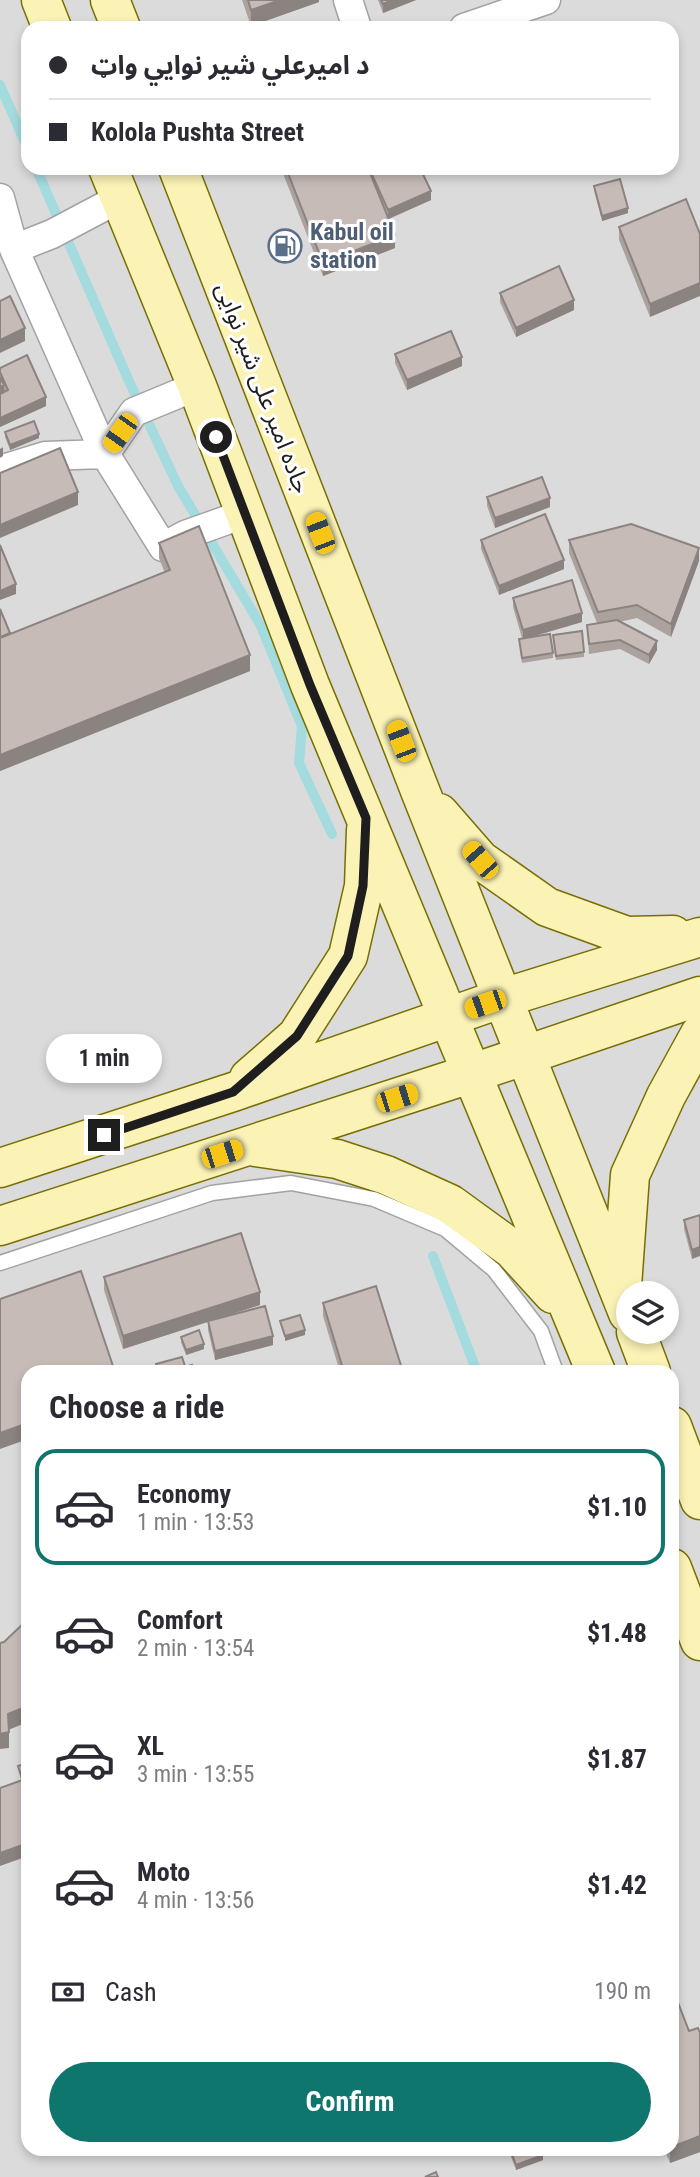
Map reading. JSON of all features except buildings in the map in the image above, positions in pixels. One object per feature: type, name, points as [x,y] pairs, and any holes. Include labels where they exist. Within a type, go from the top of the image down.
[{"type":"main road","points":[[41,0],[49,21]]},
{"type":"main road","points":[[110,0],[118,21]]},
{"type":"main road","name":"جاده امیر علی شیر نوایی","points":[[181,175],[421,793],[616,1281]]},
{"type":"main road","points":[[114,183],[197,386],[310,685],[593,1365]]},
{"type":"main road","points":[[421,793],[480,860],[547,908],[627,936],[700,936]]},
{"type":"main road","points":[[233,1092],[297,1036],[348,956],[363,886],[366,818]]},
{"type":"main road","points":[[0,1168],[233,1092],[503,998],[700,936]]},
{"type":"main road","points":[[0,1226],[526,1056],[700,996]]},
{"type":"main road","points":[[626,1281],[630,1175],[666,1096],[700,1034]]},
{"type":"main road","points":[[246,1146],[337,1159],[386,1175],[450,1204],[512,1249],[572,1315]]},
{"type":"main road","points":[[640,1344],[648,1365]]},
{"type":"main road","points":[[684,1440],[700,1500]]},
{"type":"main road","points":[[679,1586],[700,1641]]},
{"type":"street","points":[[348,0],[355,21]]},
{"type":"street","points":[[484,21],[546,0]]},
{"type":"street","points":[[14,249],[52,234],[114,183]]},
{"type":"street","points":[[0,198],[14,249],[105,454],[174,541],[244,514]]},
{"type":"street","points":[[105,454],[134,412],[197,386]]},
{"type":"street","points":[[0,470],[45,456],[105,454]]},
{"type":"lane","points":[[0,1263],[212,1193],[291,1183],[374,1199],[445,1229],[494,1270],[541,1331],[553,1365]]},
{"type":"shaded area","points":[[0,0],[700,0],[700,2177],[0,2177]]},
{"type":"waterway","points":[[0,85],[21,133]]},
{"type":"waterway","points":[[39,175],[178,486],[261,626],[302,726],[299,763],[332,834]]},
{"type":"waterway","points":[[433,1256],[474,1365]]},
{"type":"place","name":"Kabul oil station","points":[[285,246]]},
{"type":"route","points":[[104,1135],[233,1092],[297,1036],[348,956],[363,886],[366,818],[310,685],[216,437]]}]
